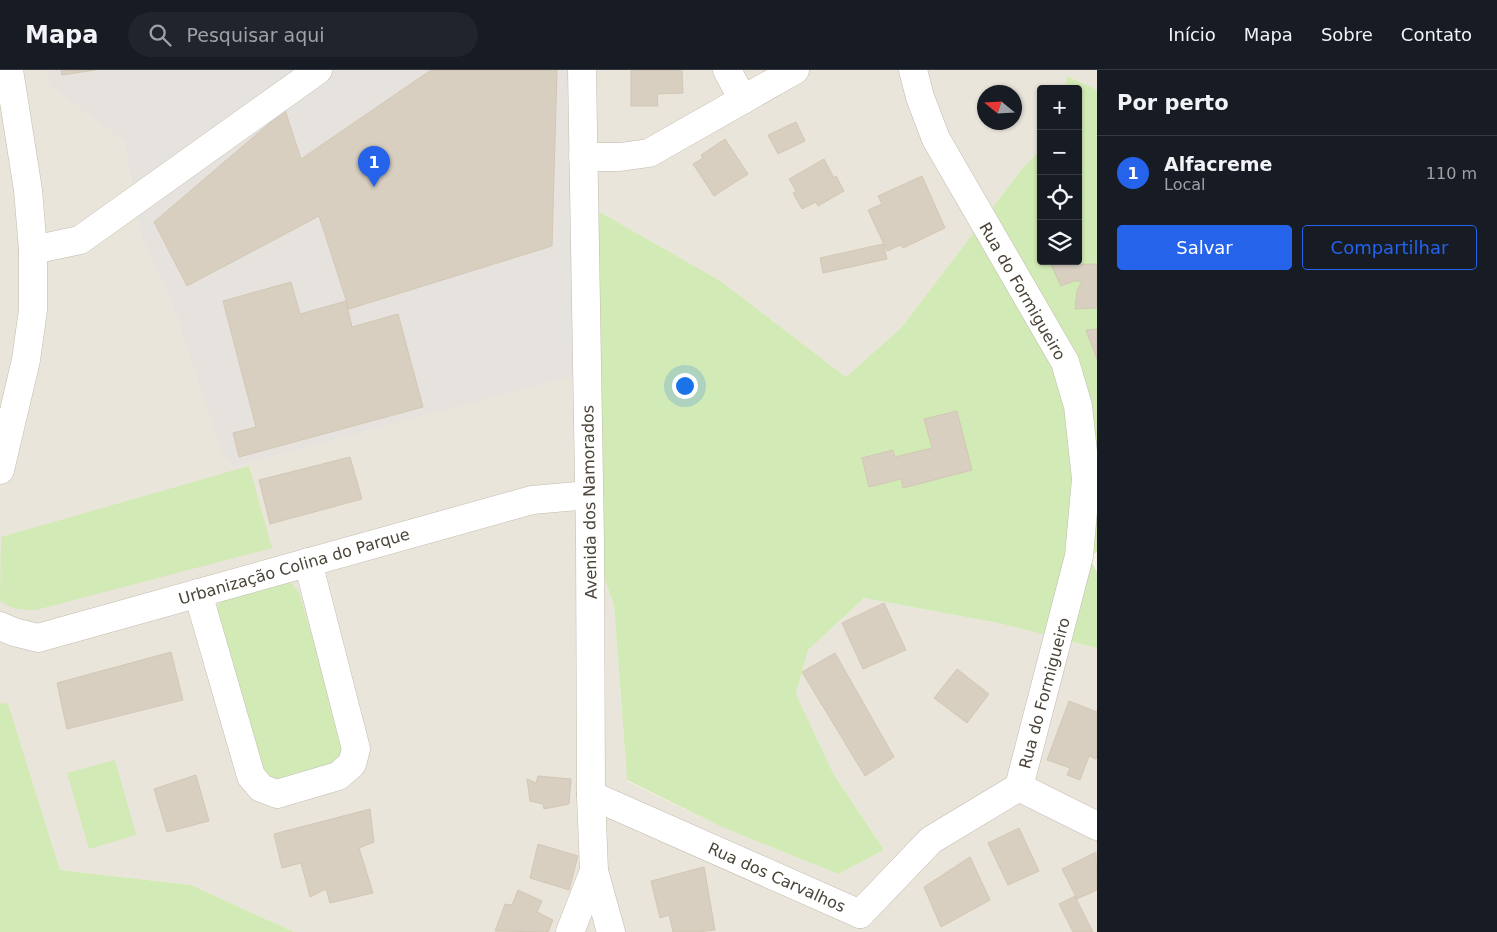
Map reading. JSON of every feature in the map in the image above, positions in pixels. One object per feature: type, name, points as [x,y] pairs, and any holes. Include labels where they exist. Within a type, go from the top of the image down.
[{"type":"street","points":[[0,470],[26,360],[33,310],[33,250],[28,190],[9,70]]},
{"type":"street","points":[[33,250],[80,240],[318,70]]},
{"type":"street","name":"Avenida dos Namorados","points":[[582,70],[590,495],[591,795],[594,871],[604,929]]},
{"type":"street","points":[[727,70],[743,100]]},
{"type":"street","points":[[584,157],[620,158],[648,153],[795,70]]},
{"type":"street","name":"Rua do Formigueiro","points":[[913,70],[920,97],[936,139],[1065,362],[1078,406],[1088,421],[1086,479],[1079,556],[1019,787]]},
{"type":"street","name":"Urbanização Colina do Parque","points":[[0,626],[14,632],[38,638],[532,500],[590,495]]},
{"type":"street","points":[[198,593],[251,776],[261,788],[277,794],[338,776],[352,764],[356,748],[308,562]]},
{"type":"street","points":[[1019,787],[1097,826]]},
{"type":"street","name":"Rua dos Carvalhos","points":[[591,795],[860,923],[931,840],[1019,787]]},
{"type":"street","points":[[570,932],[594,871]]},
{"type":"shaded area","points":[[0,70],[45,70],[49,86],[124,142],[141,236],[179,321],[234,467],[572,375],[590,540],[614,605],[627,781],[724,828],[838,874],[884,850],[834,775],[796,694],[808,650],[864,598],[998,623],[1097,648],[1097,932],[294,932],[191,885],[60,870],[8,705],[0,703]]},
{"type":"shaded area","points":[[45,70],[582,70],[588,410],[571,376],[234,467],[220,449],[179,321],[141,236],[124,142],[49,86]]},
{"type":"shaded area","points":[[582,70],[1097,70],[1097,90],[1067,76],[1066,85],[1037,85],[1037,153],[1021,170],[902,327],[846,377],[719,280],[584,203]]},
{"type":"green space","points":[[1067,76],[1097,90],[1097,552],[1088,556],[1097,572],[1097,648],[998,623],[864,598],[808,650],[796,694],[834,775],[884,850],[838,874],[724,828],[627,780],[614,605],[590,540],[584,203],[719,280],[846,377],[902,327],[1021,170],[1037,153],[1037,265],[1082,265],[1082,85],[1066,85]]},
{"type":"green space","points":[[249,466],[272,548],[36,610],[17,609],[0,601],[1,537]]},
{"type":"green space","points":[[282,581],[292,584],[299,592],[344,746],[344,760],[280,783],[259,774],[216,614],[219,603],[227,596]]},
{"type":"green space","points":[[0,703],[8,704],[60,870],[191,885],[294,932],[0,932]]},
{"type":"green space","points":[[115,760],[136,835],[89,849],[67,773]]},
{"type":"building","points":[[61,70],[95,70],[62,75]]},
{"type":"building","points":[[431,70],[557,70],[552,246],[349,309],[319,216],[187,286],[154,222],[285,110],[301,159]]},
{"type":"building","points":[[631,70],[682,70],[683,93],[657,94],[658,106],[631,106]]},
{"type":"building","points":[[796,122],[805,141],[778,154],[768,135]]},
{"type":"building","points":[[725,139],[748,174],[714,196],[693,164],[703,158],[701,155]]},
{"type":"building","points":[[824,159],[834,178],[836,176],[844,191],[818,206],[816,202],[802,209],[793,193],[796,191],[789,179]]},
{"type":"building","points":[[922,176],[945,228],[903,248],[901,245],[887,251],[868,210],[882,204],[878,196]]},
{"type":"building","points":[[883,244],[887,259],[823,273],[820,258]]},
{"type":"building","points":[[1097,264],[1097,308],[1075,309],[1077,291],[1082,281],[1074,281],[1061,286],[1051,265]]},
{"type":"building","points":[[291,282],[300,314],[346,301],[352,327],[398,314],[423,407],[239,457],[233,433],[256,427],[223,301]]},
{"type":"building","points":[[1097,329],[1097,359],[1086,330]]},
{"type":"building","points":[[957,411],[972,470],[903,488],[901,479],[869,487],[862,458],[893,450],[895,457],[932,448],[924,419]]},
{"type":"building","points":[[350,457],[362,499],[270,524],[259,480]]},
{"type":"building","points":[[884,603],[906,650],[863,669],[842,623]]},
{"type":"building","points":[[171,652],[183,700],[67,729],[57,683]]},
{"type":"building","points":[[835,653],[894,757],[865,776],[802,672]]},
{"type":"building","points":[[957,669],[989,694],[967,723],[934,698]]},
{"type":"building","points":[[1069,701],[1097,712],[1097,756],[1096,759],[1089,756],[1080,780],[1067,775],[1070,768],[1047,760]]},
{"type":"building","points":[[196,775],[209,821],[167,832],[154,789]]},
{"type":"building","points":[[538,776],[571,779],[569,804],[544,809],[543,804],[530,801],[527,779],[536,783]]},
{"type":"building","points":[[370,809],[374,842],[359,848],[373,893],[330,903],[326,889],[310,897],[301,863],[282,868],[274,834]]},
{"type":"building","points":[[1019,828],[1039,871],[1008,885],[988,843]]},
{"type":"building","points":[[538,844],[578,856],[569,890],[530,878]]},
{"type":"building","points":[[1096,852],[1097,890],[1077,899],[1062,869]]},
{"type":"building","points":[[970,857],[990,900],[941,927],[924,887]]},
{"type":"building","points":[[704,867],[715,930],[673,932],[669,915],[660,918],[651,881]]},
{"type":"building","points":[[518,890],[542,901],[537,912],[553,920],[548,932],[495,931],[505,904],[512,905]]},
{"type":"building","points":[[1075,896],[1093,932],[1073,932],[1059,904]]},
{"type":"place","name":"Alfacreme","points":[[374,187]]}]
